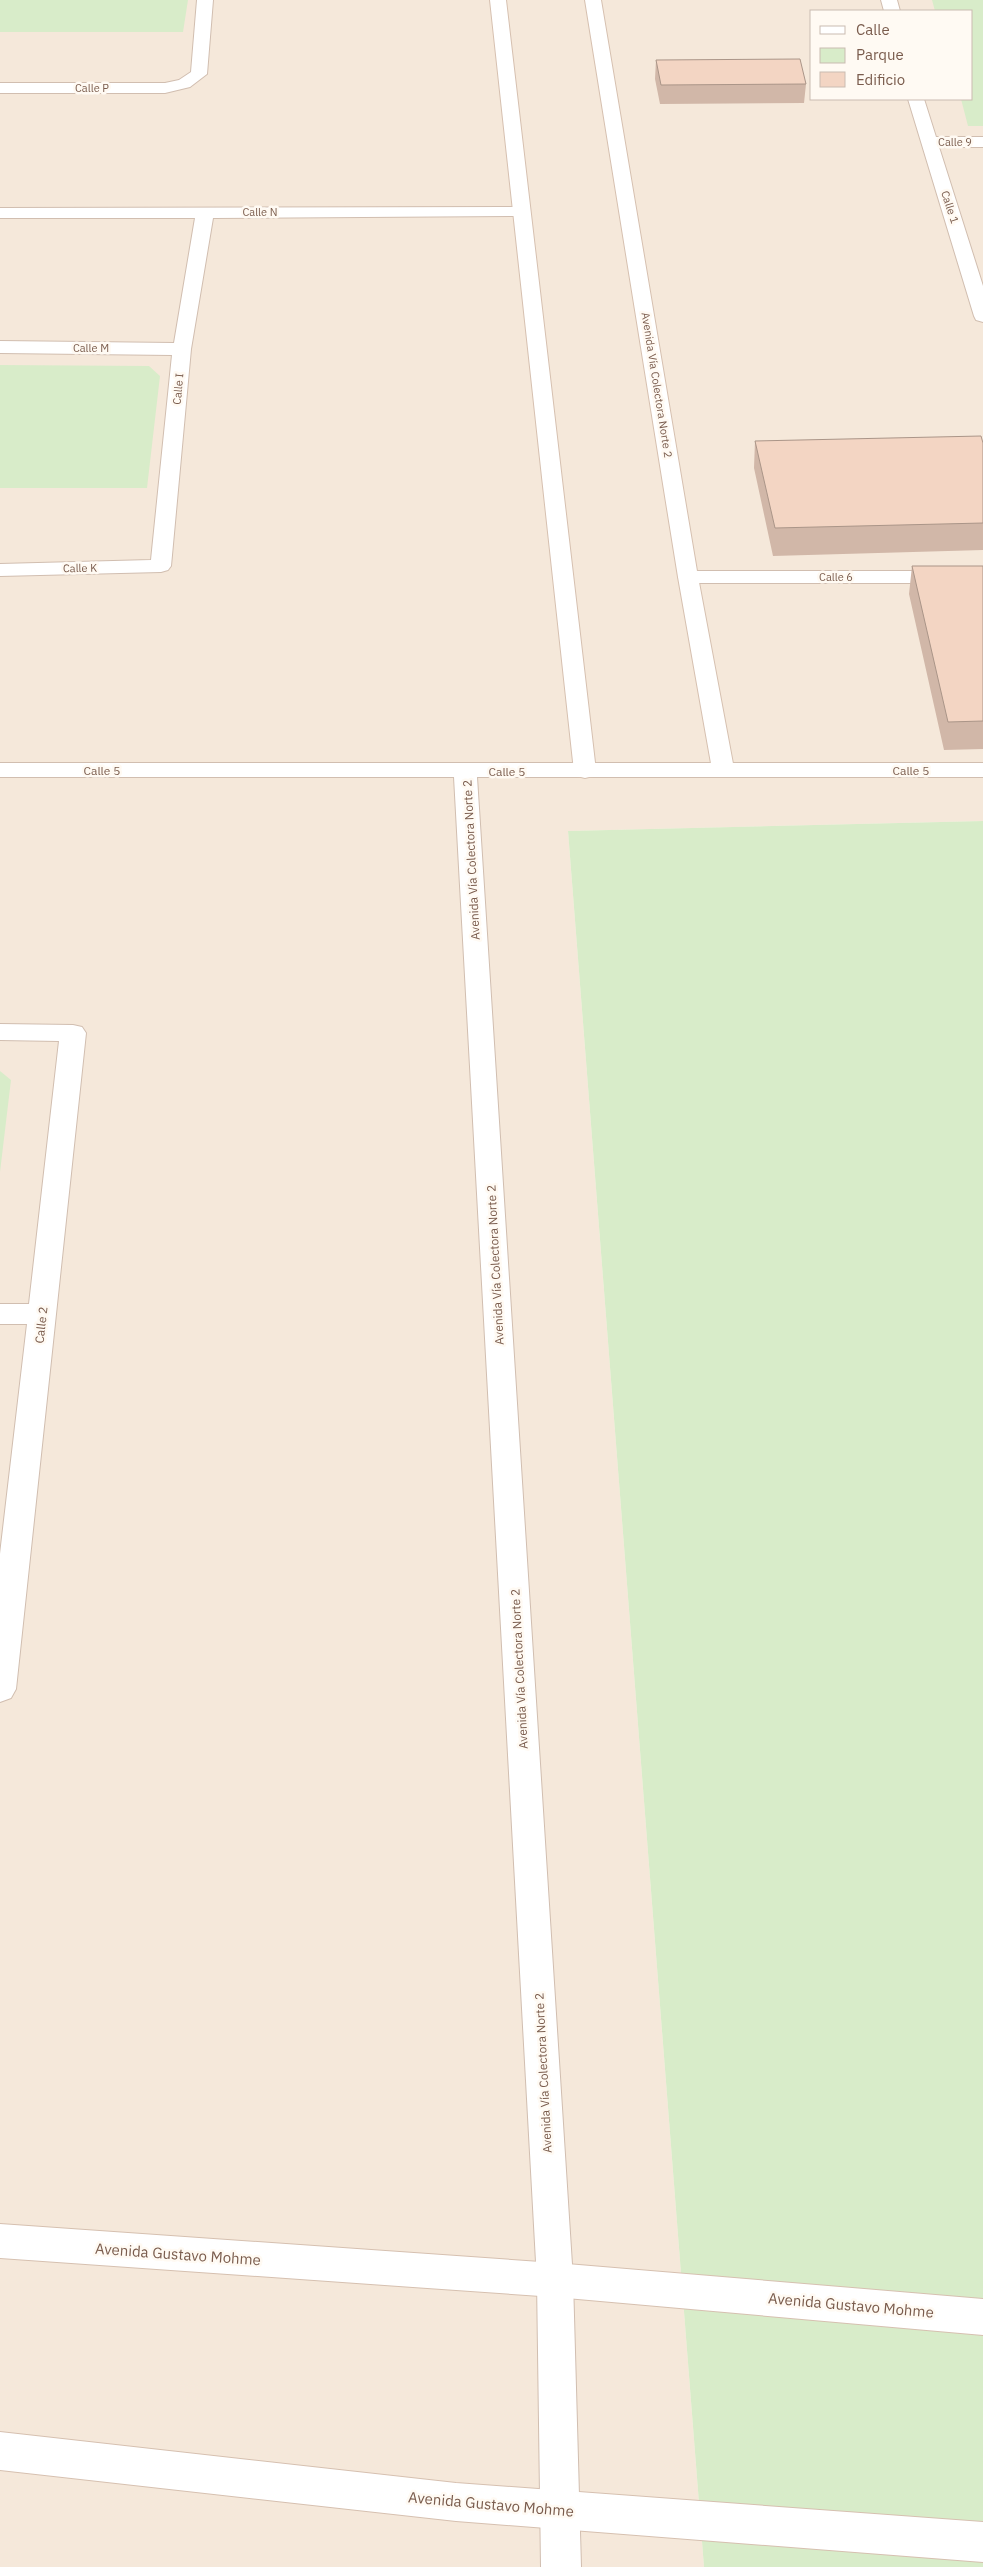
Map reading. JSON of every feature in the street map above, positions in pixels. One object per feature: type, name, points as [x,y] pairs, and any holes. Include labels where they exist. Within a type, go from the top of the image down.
[{"type":"street","name":"Calle P","points":[[0,88],[165,88],[184,84],[199,74],[205,0]]},
{"type":"street","points":[[498,0],[585,771]]},
{"type":"street","name":"Avenida Vía Colectora Norte 2","points":[[593,0],[688,577],[723,769]]},
{"type":"street","name":"Calle 1","points":[[916,100],[928,142],[975,262],[983,316]]},
{"type":"street","name":"Calle 9","points":[[928,142],[983,142]]},
{"type":"street","name":"Calle I","points":[[161,566],[182,349],[204,212]]},
{"type":"street","name":"Calle N","points":[[0,213],[521,212]]},
{"type":"street","name":"Calle M","points":[[0,348],[182,349]]},
{"type":"street","name":"Calle K","points":[[0,570],[161,566]]},
{"type":"street","name":"Calle 6","points":[[688,577],[983,577]]},
{"type":"street","name":"Calle 5","points":[[0,770],[983,770]]},
{"type":"street","name":"Avenida Vía Colectora Norte 2","points":[[465,771],[555,2280],[559,2395],[561,2567]]},
{"type":"street","name":"Calle 2","points":[[0,1032],[72,1033],[0,1689]]},
{"type":"street","points":[[0,1314],[42,1314]]},
{"type":"street","name":"Avenida Gustavo Mohme","points":[[0,2241],[555,2280],[983,2317]]},
{"type":"street","name":"Avenida Gustavo Mohme","points":[[0,2451],[456,2502],[983,2542]]},
{"type":"shaded area","points":[[0,0],[983,0],[983,821],[568,831],[704,2567],[0,2567]]},
{"type":"green space","points":[[0,0],[188,0],[183,32],[0,32]]},
{"type":"green space","points":[[932,0],[983,0],[983,126],[968,126],[961,100],[973,100],[973,10],[935,10]]},
{"type":"green space","points":[[0,365],[149,366],[160,376],[147,488],[0,488]]},
{"type":"green space","points":[[983,821],[983,2567],[704,2567],[568,831]]},
{"type":"green space","points":[[0,1071],[11,1080],[0,1172]]},
{"type":"building","points":[[800,59],[806,84],[661,85],[656,60]]},
{"type":"building","points":[[981,436],[983,443],[983,523],[775,528],[755,441]]},
{"type":"building","points":[[912,566],[983,566],[983,721],[948,722]]}]
